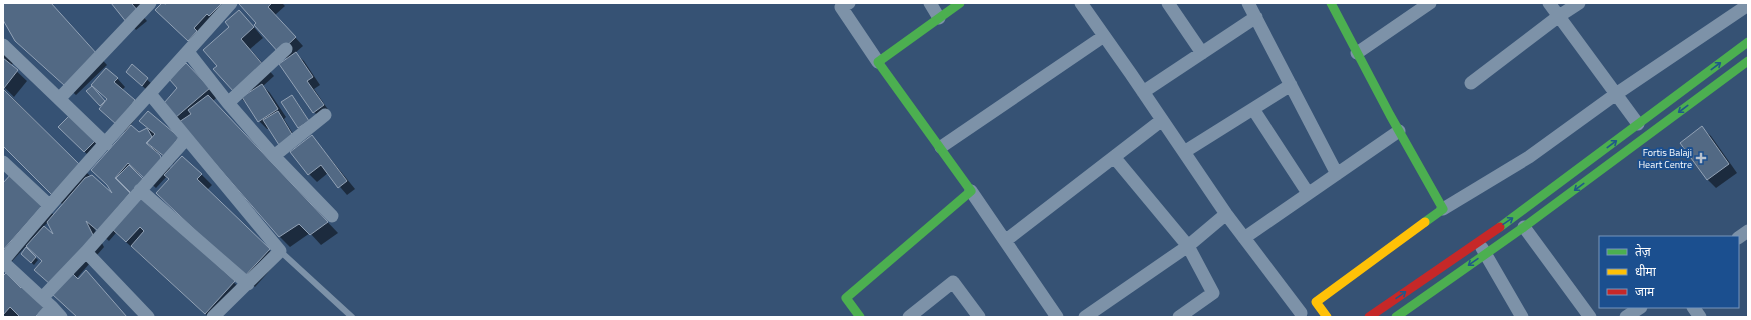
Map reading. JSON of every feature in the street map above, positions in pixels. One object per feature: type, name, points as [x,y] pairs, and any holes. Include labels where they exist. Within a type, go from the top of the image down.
[{"type":"main road","points":[[860,317],[846,298],[971,191],[878,62],[960,3]]},
{"type":"main road","points":[[1327,317],[1316,302],[1443,209],[1399,131],[1331,3]]},
{"type":"main road","points":[[1369,317],[1516,216],[1748,42]]},
{"type":"main road","points":[[1396,317],[1524,227],[1748,60]]},
{"type":"street","points":[[58,99],[150,3]]},
{"type":"street","points":[[62,317],[47,312],[42,298],[3,261],[49,205],[106,144],[231,3]]},
{"type":"street","points":[[849,3],[841,8],[878,62]]},
{"type":"street","points":[[930,3],[939,18]]},
{"type":"street","points":[[1081,3],[1226,214],[1298,315],[1316,302]]},
{"type":"street","points":[[1168,3],[1202,53]]},
{"type":"street","points":[[1248,3],[1337,174]]},
{"type":"street","points":[[1357,53],[1430,3]]},
{"type":"street","points":[[1549,3],[1638,124]]},
{"type":"street","points":[[1471,83],[1559,16],[1579,3]]},
{"type":"street","points":[[1443,209],[1529,157],[1616,94],[1748,5]]},
{"type":"street","points":[[1143,92],[1256,17]]},
{"type":"street","points":[[940,147],[1104,36]]},
{"type":"street","points":[[3,44],[106,144]]},
{"type":"street","points":[[228,103],[286,49]]},
{"type":"street","points":[[188,52],[228,103],[274,156],[332,216]]},
{"type":"street","points":[[1184,152],[1291,85]]},
{"type":"street","points":[[150,94],[280,251],[213,317]]},
{"type":"street","points":[[1253,109],[1308,193]]},
{"type":"street","points":[[274,156],[325,115]]},
{"type":"street","points":[[1005,241],[1162,120]]},
{"type":"street","points":[[1244,238],[1399,131]]},
{"type":"street","points":[[42,298],[86,252],[186,139]]},
{"type":"street","points":[[1114,157],[1188,246],[1213,293],[1179,317]]},
{"type":"street","points":[[3,162],[49,205]]},
{"type":"street","points":[[140,190],[248,284]]},
{"type":"street","points":[[971,191],[1057,317]]},
{"type":"street","points":[[1085,317],[1188,246],[1226,214]]},
{"type":"street","points":[[1524,227],[1590,317]]},
{"type":"street","points":[[1739,237],[1748,231]]},
{"type":"street","points":[[1478,242],[1522,317]]},
{"type":"street","points":[[86,252],[148,317]]},
{"type":"street","points":[[909,317],[953,282],[979,317]]},
{"type":"street","points":[[1626,317],[1640,308]]},
{"type":"street","points":[[1694,308],[1700,317]]},
{"type":"lane","points":[[280,251],[352,317]]},
{"type":"building","points":[[3,3],[51,3],[97,54],[65,86],[15,41],[3,20]]},
{"type":"building","points":[[111,3],[134,3],[132,4],[139,12],[127,23]]},
{"type":"building","points":[[162,3],[222,3],[209,16],[207,14],[194,28],[197,31],[188,41],[155,10]]},
{"type":"building","points":[[272,3],[268,7],[296,37],[279,53],[254,25],[256,23],[239,4]]},
{"type":"building","points":[[239,10],[254,27],[241,39],[264,66],[234,92],[213,69],[217,66],[203,50],[229,27],[225,22]]},
{"type":"building","points":[[296,52],[313,77],[307,81],[324,105],[313,113],[279,64]]},
{"type":"building","points":[[3,58],[18,70],[4,88],[3,87]]},
{"type":"building","points":[[186,63],[210,88],[175,118],[164,103],[177,88],[169,79]]},
{"type":"building","points":[[132,64],[148,78],[142,86],[126,72]]},
{"type":"building","points":[[106,68],[118,78],[114,82],[135,100],[117,125],[99,109],[107,99],[91,85]]},
{"type":"building","points":[[262,84],[278,109],[258,122],[242,97]]},
{"type":"building","points":[[92,86],[105,101],[100,106],[86,91]]},
{"type":"building","points":[[3,89],[81,166],[52,195],[3,146]]},
{"type":"building","points":[[208,95],[328,222],[310,235],[299,224],[279,237],[179,122],[191,114],[188,110]]},
{"type":"building","points":[[292,95],[309,121],[298,128],[281,102]]},
{"type":"building","points":[[148,111],[179,137],[165,157],[147,143],[155,134],[139,121]]},
{"type":"building","points":[[278,111],[293,136],[279,145],[263,120]]},
{"type":"building","points":[[70,115],[97,139],[84,152],[58,127]]},
{"type":"building","points":[[131,125],[139,132],[147,128],[152,137],[146,143],[160,155],[162,160],[145,179],[128,163],[115,178],[130,193],[98,231],[86,221],[94,237],[51,285],[34,270],[42,261],[26,246],[44,226],[53,234],[47,222],[85,178],[92,175],[112,193],[107,185],[91,170]]},
{"type":"building","points":[[1702,126],[1729,164],[1707,180],[1680,143]]},
{"type":"building","points":[[312,135],[347,181],[338,188],[321,165],[308,175],[290,152]]},
{"type":"building","points":[[182,156],[202,174],[197,179],[270,249],[244,277],[156,193],[169,179],[164,175]]},
{"type":"building","points":[[129,165],[145,181],[132,194],[116,178]]},
{"type":"building","points":[[12,173],[44,204],[3,250],[3,183]]},
{"type":"building","points":[[142,196],[235,281],[205,314],[131,246],[144,231],[140,227],[126,242],[112,229]]},
{"type":"building","points":[[26,247],[36,257],[31,263],[21,254]]},
{"type":"building","points":[[86,270],[127,317],[77,317],[52,294],[72,273],[78,279]]},
{"type":"building","points":[[6,273],[21,288],[24,284],[46,306],[35,317],[20,317],[10,307],[3,315],[3,276]]},
{"type":"traffic: fast","points":[[860,317],[846,298],[971,191],[878,62],[960,3]]},
{"type":"traffic: fast","points":[[1331,3],[1390,115],[1443,209],[1425,222]]},
{"type":"traffic: fast","points":[[1500,227],[1748,42]]},
{"type":"traffic: fast","points":[[1396,317],[1524,227],[1748,61]]},
{"type":"traffic: slow","points":[[1327,317],[1316,302],[1425,222]]},
{"type":"traffic: jam","points":[[1369,317],[1500,227]]},
{"type":"place","name":"Fortis Balaji Heart Centre","points":[[1701,158]]}]
